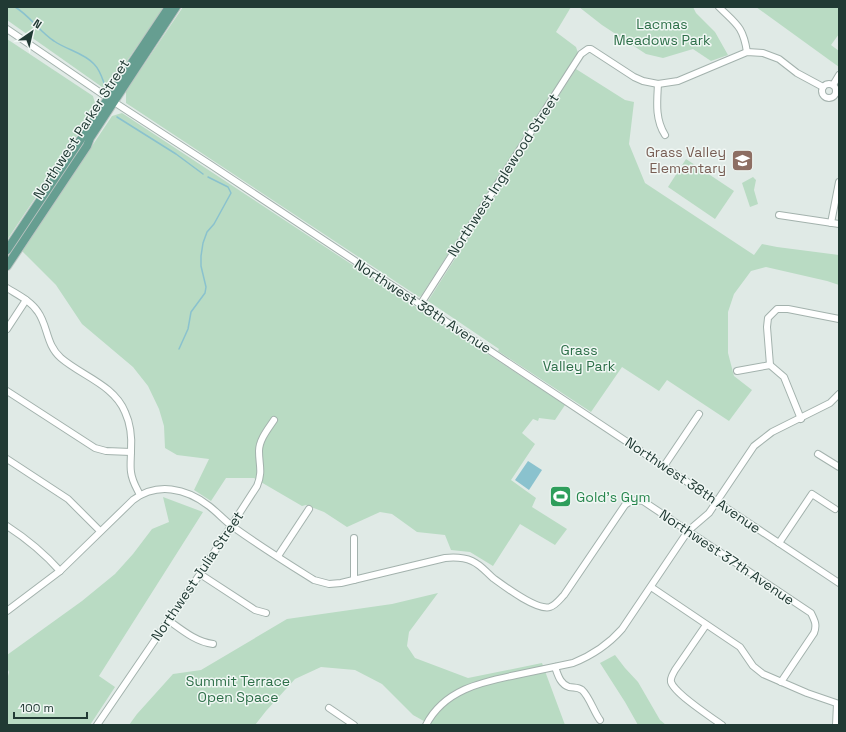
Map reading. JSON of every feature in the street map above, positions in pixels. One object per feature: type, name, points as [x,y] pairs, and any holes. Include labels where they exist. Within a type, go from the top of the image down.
[{"type":"main road","name":"Northwest Parker Street","points":[[7,266],[87,146],[111,100],[168,7]]},
{"type":"main road","name":"Northwest Parker Street","points":[[7,250],[176,7]]},
{"type":"street","points":[[719,7],[738,25],[744,36],[748,52]]},
{"type":"street","name":"Northwest 38th Avenue","points":[[7,30],[839,583]]},
{"type":"street","name":"Northwest Inglewood Street","points":[[420,305],[581,54],[588,48],[591,49],[634,77],[643,81],[658,84]]},
{"type":"street","points":[[665,135],[660,126],[656,104],[658,84],[683,79],[748,52],[763,52],[772,55],[796,73],[823,87]]},
{"type":"street","points":[[833,85],[839,75]]},
{"type":"street","points":[[823,87],[826,84],[833,85]]},
{"type":"street","points":[[823,87],[823,95],[830,97],[835,94],[836,91],[833,85]]},
{"type":"street","points":[[831,223],[839,182]]},
{"type":"street","points":[[779,215],[839,224]]},
{"type":"street","points":[[7,288],[26,300],[39,313],[48,340],[53,349],[61,358],[103,386],[116,397],[130,424],[131,473],[134,484],[140,495]]},
{"type":"street","points":[[7,329],[26,300]]},
{"type":"street","points":[[770,366],[767,327],[768,318],[777,309],[788,309],[839,319]]},
{"type":"street","points":[[737,371],[770,366],[784,377],[801,418]]},
{"type":"street","points":[[7,391],[95,448],[106,451],[131,452]]},
{"type":"street","points":[[426,725],[434,712],[449,698],[462,690],[480,683],[555,667],[586,658],[604,647],[622,629],[688,531],[709,513],[754,446],[772,432],[830,403],[839,394]]},
{"type":"street","points":[[664,466],[699,414]]},
{"type":"street","name":"Northwest Julia Street","points":[[97,725],[200,574],[257,486],[261,476],[259,452],[260,445],[264,434],[274,420]]},
{"type":"street","points":[[818,454],[839,467]]},
{"type":"street","points":[[7,459],[68,499],[100,531]]},
{"type":"street","points":[[7,611],[60,571],[100,531],[140,495],[153,490],[168,488],[187,493],[208,505],[231,526],[314,580],[329,584],[354,580],[354,538]]},
{"type":"street","points":[[779,543],[812,494],[835,509]]},
{"type":"street","name":"Northwest 37th Avenue","points":[[354,580],[445,558],[465,558],[474,561],[492,578],[530,602],[540,607],[550,607],[564,595],[625,505],[634,500],[643,501],[811,613],[816,622],[814,633],[781,682]]},
{"type":"street","points":[[278,556],[309,509]]},
{"type":"street","points":[[7,526],[32,543],[51,560],[60,571]]},
{"type":"street","points":[[200,574],[255,610],[266,612]]},
{"type":"street","points":[[651,587],[740,648],[753,666],[763,674],[838,704],[836,725]]},
{"type":"street","points":[[168,620],[198,640],[213,644]]},
{"type":"street","points":[[706,625],[671,678],[677,691],[722,725]]},
{"type":"street","points":[[555,667],[558,678],[562,683],[581,689],[600,720]]},
{"type":"street","points":[[329,708],[351,724]]},
{"type":"green space","points":[[7,7],[165,7],[109,86],[102,87],[7,20]]},
{"type":"green space","points":[[183,7],[571,7],[556,32],[576,47],[578,53],[419,297],[126,103],[126,91]]},
{"type":"green space","name":"Lacmas Meadows Park","points":[[579,7],[693,7],[696,13],[715,32],[728,55],[711,61],[693,49],[663,58],[646,54],[602,25]]},
{"type":"green space","points":[[756,7],[839,7],[839,34],[831,45],[839,51],[839,67]]},
{"type":"green space","points":[[7,39],[93,96],[96,107],[7,240]]},
{"type":"green space","name":"Grass Valley Park","points":[[576,69],[625,100],[634,102],[629,144],[645,183],[754,255],[762,244],[839,255],[839,285],[766,267],[751,271],[734,294],[728,312],[728,353],[734,376],[752,390],[729,421],[667,380],[659,391],[622,367],[591,412],[498,351],[499,349],[428,301]]},
{"type":"green space","points":[[122,113],[565,405],[555,420],[539,418],[538,421],[533,419],[522,433],[535,444],[511,480],[536,498],[532,507],[567,529],[555,545],[520,524],[493,566],[470,552],[451,550],[445,535],[417,532],[392,514],[380,512],[347,527],[324,512],[306,505],[302,506],[254,478],[226,478],[211,501],[194,490],[209,459],[177,455],[165,448],[164,426],[159,409],[148,386],[133,367],[82,324],[56,285],[22,251],[112,116]]},
{"type":"green space","points":[[686,159],[734,191],[715,219],[668,187]]},
{"type":"green space","points":[[753,177],[756,180],[754,190],[758,204],[750,207],[742,183]]},
{"type":"green space","points":[[163,497],[203,512],[99,676],[115,687],[90,725],[7,725],[7,680],[9,672],[7,668],[7,655],[82,601],[115,574],[133,554],[152,529],[169,522]]},
{"type":"green space","name":"Summit Terrace Open Space","points":[[438,593],[409,632],[407,646],[415,658],[468,678],[542,663],[565,725],[431,725],[413,715],[382,684],[355,670],[321,667],[295,679],[255,725],[129,725],[173,674],[201,670],[287,619],[392,604]]},
{"type":"green space","points":[[615,655],[638,682],[660,720],[666,725],[638,725],[600,663]]},
{"type":"water","points":[[528,461],[542,470],[529,490],[515,480]]},
{"type":"waterway","points":[[15,7],[25,14],[54,41],[90,60],[97,68],[104,83]]},
{"type":"waterway","points":[[117,117],[176,154],[203,174]]},
{"type":"waterway","points":[[179,349],[188,329],[191,312],[205,293],[206,287],[201,266],[203,243],[207,232],[214,224],[231,193],[228,187],[208,177]]},
{"type":"place","name":"Grass Valley Elementary","points":[[742,160]]},
{"type":"place","name":"Gold's Gym","points":[[561,497]]}]
